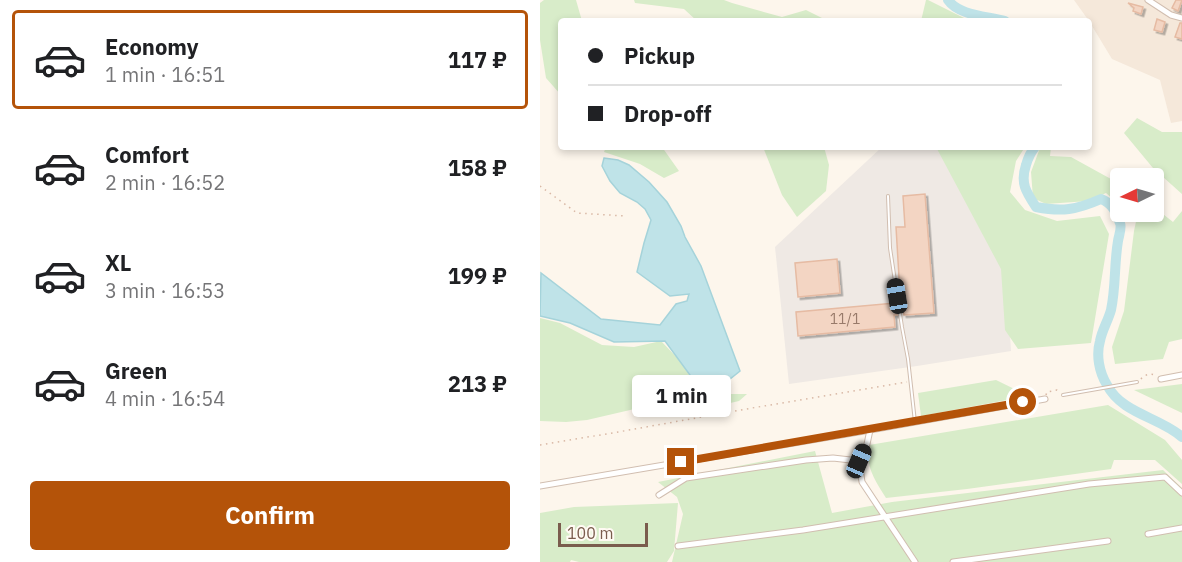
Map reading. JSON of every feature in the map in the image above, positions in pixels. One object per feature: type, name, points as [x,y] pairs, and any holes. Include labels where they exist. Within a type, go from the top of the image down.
[{"type":"street","points":[[1148,0],[1171,15],[1182,18]]},
{"type":"street","points":[[1161,379],[1182,375]]},
{"type":"street","points":[[540,486],[1045,399]]},
{"type":"street","points":[[870,430],[867,444],[859,461],[862,482],[915,562]]},
{"type":"street","points":[[659,495],[686,478],[806,460],[833,458],[859,461]]},
{"type":"street","points":[[678,546],[803,530],[1089,484],[1166,477],[1182,493]]},
{"type":"street","points":[[1148,534],[1182,528]]},
{"type":"street","points":[[953,562],[1108,541]]},
{"type":"lane","points":[[888,196],[890,248],[908,359],[915,422]]},
{"type":"lane","points":[[1063,395],[1137,382]]},
{"type":"path","points":[[540,186],[577,213],[625,216]]},
{"type":"path","points":[[1137,382],[1144,376],[1153,374],[1161,379]]},
{"type":"path","points":[[540,445],[910,381]]},
{"type":"path","points":[[1045,399],[1047,392],[1057,390],[1063,395]]},
{"type":"shaded area","points":[[1074,0],[1182,0],[1182,121],[1171,123],[1160,80],[1112,59],[1092,26],[1092,18],[1087,18]]},
{"type":"shaded area","points":[[879,150],[947,150],[1006,272],[1011,351],[789,384],[775,247]]},
{"type":"green space","points":[[544,0],[576,0],[581,18],[558,18],[558,92],[546,78],[540,40],[540,3]]},
{"type":"green space","points":[[634,0],[724,0],[782,17],[806,10],[822,18],[694,18],[684,9],[635,3]]},
{"type":"green space","points":[[926,0],[928,0],[964,18],[922,18]]},
{"type":"green space","points":[[1137,118],[1162,132],[1182,132],[1182,194],[1164,178],[1164,168],[1153,168],[1124,133]]},
{"type":"green space","points":[[605,150],[664,150],[679,171],[664,178],[640,164],[604,152]]},
{"type":"green space","points":[[764,150],[825,150],[829,165],[826,191],[797,217],[782,195]]},
{"type":"green space","points":[[938,150],[1023,150],[1016,161],[1010,192],[1025,210],[1057,221],[1100,216],[1109,234],[1091,343],[1018,349],[1005,330],[1001,269]]},
{"type":"green space","points":[[1039,150],[1051,150],[1050,156],[1071,157],[1110,178],[1110,196],[1106,193],[1088,201],[1046,204],[1033,198],[1031,172]]},
{"type":"green space","points":[[1182,211],[1182,339],[1169,342],[1163,359],[1115,364],[1112,347],[1124,311],[1136,222],[1164,222],[1164,215],[1173,222]]},
{"type":"green space","points":[[540,318],[560,323],[602,345],[634,347],[661,341],[685,366],[698,394],[747,394],[739,401],[726,404],[656,404],[587,420],[540,421]]},
{"type":"green space","points":[[996,380],[1029,396],[921,416],[918,393]]},
{"type":"green space","points":[[1182,384],[1182,413],[1134,390]]},
{"type":"green space","points":[[1108,405],[1165,440],[1182,460],[1182,484],[1155,460],[1114,460],[1111,469],[886,498],[875,479],[868,460],[869,445]]},
{"type":"green space","points":[[815,451],[832,513],[892,502],[1163,470],[1182,488],[1182,562],[672,562],[683,514],[677,497],[658,482]]},
{"type":"green space","points":[[678,503],[674,551],[667,562],[579,562],[571,560],[570,562],[540,562],[540,513],[574,507]]},
{"type":"water","points":[[604,158],[618,160],[629,165],[667,202],[701,266],[740,371],[715,391],[701,390],[665,341],[614,342],[570,323],[540,316],[541,273],[601,319],[660,325],[676,304],[687,301],[689,294],[670,296],[637,272],[651,220],[645,209],[620,193],[610,181],[602,166]]},
{"type":"building","points":[[1176,0],[1182,0],[1178,11],[1172,8]]},
{"type":"building","points":[[1128,3],[1143,7],[1141,14],[1133,11],[1134,8]]},
{"type":"building","points":[[1157,19],[1165,22],[1162,32],[1154,30]]},
{"type":"building","points":[[1182,23],[1182,39],[1175,37]]},
{"type":"building","points":[[925,194],[934,313],[904,315],[900,294],[896,227],[905,227],[903,196]]},
{"type":"building","points":[[837,259],[840,293],[798,297],[795,263]]},
{"type":"building","points":[[895,303],[897,315],[894,315],[895,327],[798,336],[796,312]]},
{"type":"waterway","points":[[948,0],[959,9],[990,18]]},
{"type":"waterway","points":[[1032,150],[1024,171],[1024,182],[1036,207],[1069,209],[1101,199],[1108,203],[1117,215],[1121,229],[1113,301],[1098,352],[1102,375],[1114,395],[1122,403],[1182,437]]},
{"type":"route","points":[[681,462],[1023,402]]}]
